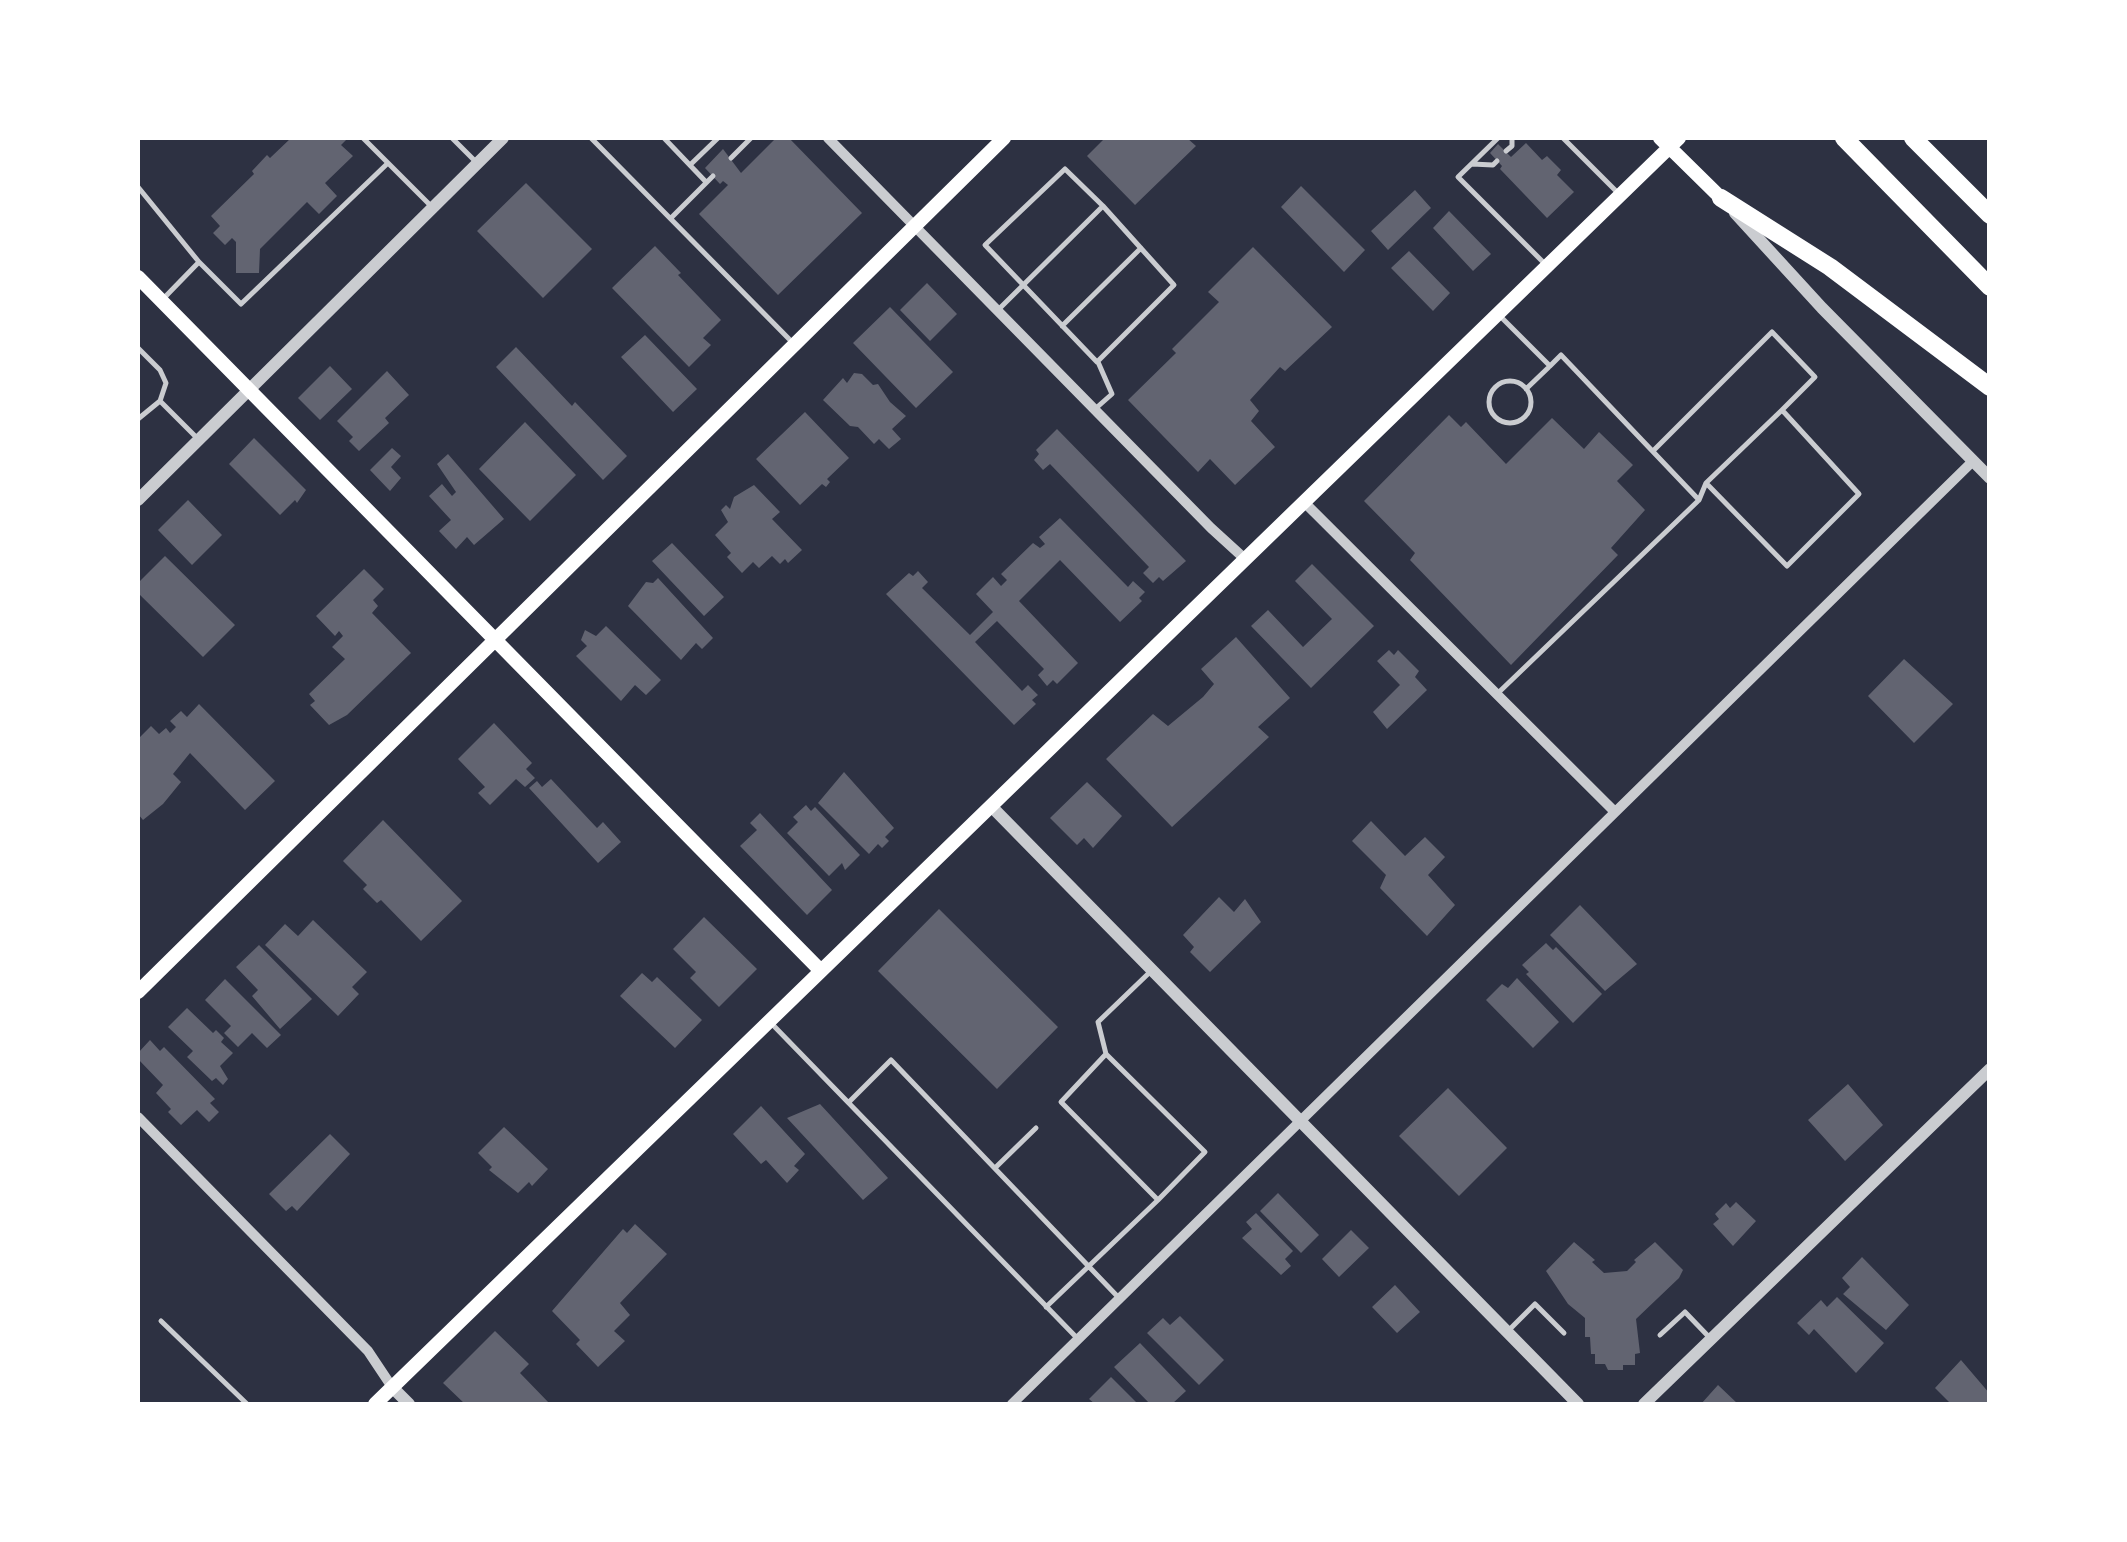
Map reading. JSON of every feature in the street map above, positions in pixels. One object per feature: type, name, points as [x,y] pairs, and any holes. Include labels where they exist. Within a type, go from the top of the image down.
[{"type":"highway","points":[[1844,138],[1990,287]]},
{"type":"highway","points":[[1913,138],[1990,215]]},
{"type":"highway","points":[[1721,198],[1830,268],[1990,388]]},
{"type":"main road","points":[[138,992],[1004,138]]},
{"type":"main road","points":[[375,1404],[1620,195],[1669,141],[1721,198]]},
{"type":"main road","points":[[138,277],[822,970]]},
{"type":"street","points":[[138,500],[503,138]]},
{"type":"street","points":[[828,138],[1245,559]]},
{"type":"street","points":[[1721,198],[1822,308],[1990,478]]},
{"type":"street","points":[[1012,1404],[1973,461]]},
{"type":"street","points":[[1304,502],[1615,812]]},
{"type":"street","points":[[990,806],[1578,1404]]},
{"type":"street","points":[[1644,1404],[1990,1069]]},
{"type":"street","points":[[138,1116],[368,1351],[392,1388],[409,1404]]},
{"type":"lane","points":[[363,138],[432,207]]},
{"type":"lane","points":[[452,138],[477,163]]},
{"type":"lane","points":[[592,138],[794,344]]},
{"type":"lane","points":[[664,138],[706,182]]},
{"type":"lane","points":[[690,164],[718,138]]},
{"type":"lane","points":[[730,158],[750,138]]},
{"type":"lane","points":[[1498,138],[1458,177],[1546,266]]},
{"type":"lane","points":[[1506,152],[1512,146],[1512,138]]},
{"type":"lane","points":[[1563,138],[1620,195]]},
{"type":"lane","points":[[1471,164],[1493,165],[1497,161]]},
{"type":"lane","points":[[138,186],[199,262],[241,304],[388,163]]},
{"type":"lane","points":[[1094,409],[1112,394],[1097,362],[986,245],[1064,169],[1174,285],[1097,362]]},
{"type":"lane","points":[[671,218],[713,176]]},
{"type":"lane","points":[[998,310],[1103,206]]},
{"type":"lane","points":[[1062,326],[1141,248]]},
{"type":"lane","points":[[161,301],[199,262]]},
{"type":"lane","points":[[1497,313],[1550,366]]},
{"type":"lane","points":[[1496,695],[1700,500],[1706,483],[1815,378],[1772,332],[1653,451]]},
{"type":"lane","points":[[138,348],[165,377],[160,401],[138,419]]},
{"type":"lane","points":[[1526,389],[1562,355],[1700,500]]},
{"type":"lane","points":[[1515,382],[1526,389],[1531,402],[1521,420],[1501,422],[1491,412],[1489,398],[1502,383],[1515,382]]},
{"type":"lane","points":[[160,401],[199,439]]},
{"type":"lane","points":[[1706,483],[1787,566],[1858,494],[1782,410]]},
{"type":"lane","points":[[1046,1306],[1206,1152],[1106,1054],[1098,1022],[1152,970]]},
{"type":"lane","points":[[768,1021],[1078,1339]]},
{"type":"lane","points":[[1106,1054],[1061,1102],[1158,1200]]},
{"type":"lane","points":[[849,1102],[891,1060],[1119,1298]]},
{"type":"lane","points":[[996,1168],[1036,1128]]},
{"type":"lane","points":[[1507,1332],[1535,1304],[1564,1333]]},
{"type":"lane","points":[[1660,1335],[1685,1312],[1711,1340]]},
{"type":"lane","points":[[161,1321],[248,1404]]},
{"type":"building","points":[[291,138],[348,138],[341,145],[353,156],[325,183],[337,196],[319,214],[307,202],[260,249],[259,273],[236,273],[236,242],[232,238],[225,245],[213,233],[220,226],[211,216],[254,174],[252,171],[267,155],[270,158]]},
{"type":"building","points":[[776,138],[789,138],[862,213],[778,295],[699,214],[728,185],[723,181],[720,184],[705,168],[723,149],[741,173]]},
{"type":"building","points":[[1105,138],[1187,138],[1196,146],[1135,205],[1087,156]]},
{"type":"building","points":[[1526,143],[1542,160],[1547,156],[1561,170],[1557,175],[1574,192],[1547,218],[1500,169],[1502,166],[1490,153],[1498,144],[1511,157]]},
{"type":"building","points":[[526,183],[592,249],[543,298],[477,231]]},
{"type":"building","points":[[1301,186],[1365,250],[1344,272],[1281,207]]},
{"type":"building","points":[[1415,190],[1431,208],[1388,250],[1371,231]]},
{"type":"building","points":[[1449,211],[1491,254],[1473,271],[1433,228]]},
{"type":"building","points":[[655,246],[721,320],[703,338],[711,345],[689,367],[612,288]]},
{"type":"building","points":[[1253,247],[1332,327],[1285,371],[1280,367],[1250,400],[1259,411],[1251,421],[1275,447],[1235,485],[1210,459],[1198,472],[1128,400],[1176,353],[1172,349],[1219,302],[1208,292]]},
{"type":"building","points":[[1409,251],[1450,293],[1433,311],[1391,268]]},
{"type":"building","points":[[927,283],[957,314],[930,341],[900,310]]},
{"type":"building","points":[[890,307],[953,372],[916,408],[853,343]]},
{"type":"building","points":[[645,335],[697,389],[673,412],[621,357]]},
{"type":"building","points":[[516,347],[627,456],[603,480],[496,367]]},
{"type":"building","points":[[330,366],[352,389],[320,420],[298,398]]},
{"type":"building","points":[[387,371],[409,395],[385,418],[389,423],[359,451],[349,441],[353,437],[337,421]]},
{"type":"building","points":[[854,373],[878,384],[906,416],[892,429],[901,439],[889,449],[879,439],[874,444],[823,400],[843,378],[847,383]]},
{"type":"building","points":[[805,412],[849,458],[827,479],[830,482],[826,487],[822,484],[800,505],[756,459]]},
{"type":"building","points":[[1449,415],[1461,427],[1466,422],[1506,464],[1552,418],[1584,449],[1599,432],[1633,465],[1617,481],[1645,510],[1611,548],[1618,555],[1511,665],[1410,560],[1415,553],[1364,501]]},
{"type":"building","points":[[525,422],[576,475],[530,521],[479,469]]},
{"type":"building","points":[[1057,429],[1186,561],[1163,581],[1159,577],[1153,583],[1143,573],[1149,567],[1050,464],[1043,470],[1034,460],[1039,454],[1036,450]]},
{"type":"building","points":[[254,438],[306,490],[297,503],[295,500],[280,515],[229,464]]},
{"type":"building","points":[[392,448],[401,456],[391,467],[401,478],[390,491],[370,470]]},
{"type":"building","points":[[448,454],[504,519],[474,545],[467,537],[456,549],[439,531],[451,520],[429,496],[442,484],[452,496],[456,492],[437,464]]},
{"type":"building","points":[[754,485],[780,512],[772,519],[802,550],[788,563],[785,559],[780,564],[772,556],[759,568],[753,562],[742,573],[715,535],[728,522],[721,510],[726,505],[730,509],[734,497]]},
{"type":"building","points":[[188,500],[222,535],[192,565],[158,530]]},
{"type":"building","points":[[1060,518],[1128,587],[1133,581],[1145,592],[1139,598],[1142,601],[1120,622],[1060,560],[1019,601],[1078,663],[1057,684],[1053,680],[1047,686],[1038,675],[1044,669],[997,621],[975,642],[1022,691],[1028,685],[1038,695],[1032,700],[1036,704],[1014,725],[886,594],[909,573],[913,576],[918,571],[928,582],[922,588],[970,635],[993,612],[976,594],[993,577],[1001,586],[1007,580],[1001,574],[1033,543],[1040,548],[1045,544],[1039,537]]},
{"type":"building","points":[[672,543],[724,597],[704,616],[652,561]]},
{"type":"building","points":[[165,556],[235,625],[203,657],[138,593],[138,578],[140,581]]},
{"type":"building","points":[[1312,564],[1374,626],[1311,688],[1251,626],[1268,610],[1303,647],[1332,619],[1295,581]]},
{"type":"building","points":[[364,569],[384,589],[373,600],[378,606],[372,613],[411,653],[347,715],[329,725],[310,705],[315,701],[309,694],[345,659],[332,647],[343,636],[339,631],[335,636],[316,616]]},
{"type":"building","points":[[658,578],[713,638],[702,649],[696,643],[681,660],[628,606],[646,582],[653,583]]},
{"type":"building","points":[[606,626],[661,680],[646,695],[635,685],[621,701],[576,656],[587,646],[581,640],[585,630],[596,636]]},
{"type":"building","points":[[1236,637],[1290,698],[1258,727],[1269,737],[1172,827],[1106,759],[1153,714],[1168,726],[1203,697],[1214,684],[1201,669]]},
{"type":"building","points":[[1389,650],[1394,655],[1398,650],[1419,671],[1415,677],[1427,690],[1387,729],[1373,712],[1400,685],[1377,661]]},
{"type":"building","points":[[1904,659],[1953,704],[1914,743],[1868,696]]},
{"type":"building","points":[[199,704],[275,781],[245,810],[190,753],[173,774],[181,782],[143,820],[138,814],[138,739],[151,726],[159,734],[166,728],[170,733],[176,727],[170,721],[181,711],[187,717]]},
{"type":"building","points":[[494,723],[532,763],[526,769],[535,778],[525,787],[516,779],[490,805],[478,793],[485,787],[458,759]]},
{"type":"building","points":[[844,772],[894,828],[885,837],[889,841],[882,848],[878,844],[869,854],[818,803]]},
{"type":"building","points":[[551,779],[597,828],[603,822],[621,842],[598,863],[529,788],[537,781],[542,787]]},
{"type":"building","points":[[1087,782],[1122,816],[1093,848],[1084,838],[1077,845],[1050,818]]},
{"type":"building","points":[[806,805],[811,811],[815,807],[860,855],[845,870],[842,863],[829,876],[787,833],[798,822],[793,817]]},
{"type":"building","points":[[760,813],[832,890],[807,915],[740,846],[757,830],[750,823]]},
{"type":"building","points":[[383,820],[462,901],[421,941],[381,900],[377,903],[363,889],[367,885],[343,861]]},
{"type":"building","points":[[1371,821],[1405,856],[1425,837],[1445,857],[1428,875],[1455,905],[1427,936],[1380,888],[1386,875],[1352,841]]},
{"type":"building","points":[[1219,897],[1234,912],[1245,899],[1261,922],[1210,972],[1190,952],[1194,947],[1183,935]]},
{"type":"building","points":[[1580,905],[1637,964],[1605,991],[1550,935]]},
{"type":"building","points":[[939,909],[1058,1027],[997,1089],[878,971]]},
{"type":"building","points":[[704,917],[757,969],[719,1007],[690,978],[696,972],[673,949]]},
{"type":"building","points":[[313,920],[367,972],[352,987],[359,994],[338,1016],[265,945],[285,924],[298,936]]},
{"type":"building","points":[[1546,943],[1553,950],[1556,947],[1602,994],[1573,1023],[1522,965]]},
{"type":"building","points":[[259,945],[312,999],[280,1029],[252,996],[258,990],[236,967]]},
{"type":"building","points":[[642,973],[652,982],[657,977],[702,1020],[675,1048],[620,996]]},
{"type":"building","points":[[1517,978],[1559,1022],[1533,1048],[1486,1000],[1502,984],[1508,988]]},
{"type":"building","points":[[225,979],[281,1035],[267,1048],[252,1033],[238,1047],[224,1033],[231,1026],[205,1000]]},
{"type":"building","points":[[187,1008],[213,1033],[216,1030],[224,1038],[221,1042],[233,1053],[220,1066],[228,1079],[223,1085],[216,1078],[212,1081],[187,1057],[193,1051],[168,1027]]},
{"type":"building","points":[[150,1040],[160,1051],[164,1047],[215,1099],[210,1103],[219,1112],[209,1122],[197,1110],[181,1125],[168,1112],[171,1109],[156,1093],[163,1085],[138,1059],[138,1053]]},
{"type":"building","points":[[1848,1084],[1883,1125],[1845,1161],[1808,1120]]},
{"type":"building","points":[[1448,1088],[1507,1148],[1459,1196],[1399,1136]]},
{"type":"building","points":[[820,1104],[888,1178],[863,1200],[787,1118]]},
{"type":"building","points":[[761,1106],[805,1154],[794,1166],[799,1170],[787,1183],[766,1160],[761,1164],[733,1134]]},
{"type":"building","points":[[504,1127],[548,1169],[532,1186],[529,1182],[518,1193],[489,1170],[492,1167],[478,1153]]},
{"type":"building","points":[[330,1134],[350,1154],[297,1211],[292,1206],[286,1211],[269,1194]]},
{"type":"building","points":[[1278,1193],[1319,1235],[1301,1253],[1260,1211]]},
{"type":"building","points":[[1736,1202],[1756,1221],[1733,1246],[1713,1224],[1719,1219],[1715,1214],[1726,1203],[1730,1208]]},
{"type":"building","points":[[1256,1213],[1293,1251],[1285,1259],[1291,1266],[1281,1275],[1242,1238],[1252,1229],[1246,1222]]},
{"type":"building","points":[[635,1224],[667,1254],[620,1303],[630,1315],[614,1331],[625,1341],[598,1367],[576,1344],[580,1340],[552,1311],[623,1229],[627,1233]]},
{"type":"building","points":[[1351,1230],[1369,1248],[1339,1277],[1322,1259]]},
{"type":"building","points":[[1574,1242],[1604,1273],[1627,1271],[1655,1242],[1683,1270],[1636,1319],[1640,1353],[1635,1354],[1635,1365],[1608,1370],[1605,1364],[1595,1364],[1590,1337],[1585,1337],[1585,1318],[1568,1304],[1546,1271]]},
{"type":"building","points":[[1862,1257],[1909,1305],[1886,1330],[1843,1294],[1850,1287],[1842,1278]]},
{"type":"building","points":[[1395,1285],[1420,1312],[1397,1333],[1372,1307]]},
{"type":"building","points":[[1837,1297],[1884,1343],[1856,1373],[1814,1329],[1809,1335],[1797,1323],[1821,1300],[1827,1307]]},
{"type":"building","points":[[1180,1316],[1224,1360],[1199,1385],[1147,1333],[1163,1318],[1170,1325]]},
{"type":"building","points":[[495,1331],[529,1364],[520,1373],[550,1404],[465,1404],[443,1383]]},
{"type":"building","points":[[1140,1343],[1186,1391],[1172,1404],[1150,1404],[1114,1367]]},
{"type":"building","points":[[1961,1360],[1990,1394],[1990,1404],[1951,1404],[1935,1388]]},
{"type":"building","points":[[1111,1377],[1138,1404],[1095,1404],[1089,1399]]},
{"type":"building","points":[[1718,1385],[1738,1404],[1701,1404]]}]
